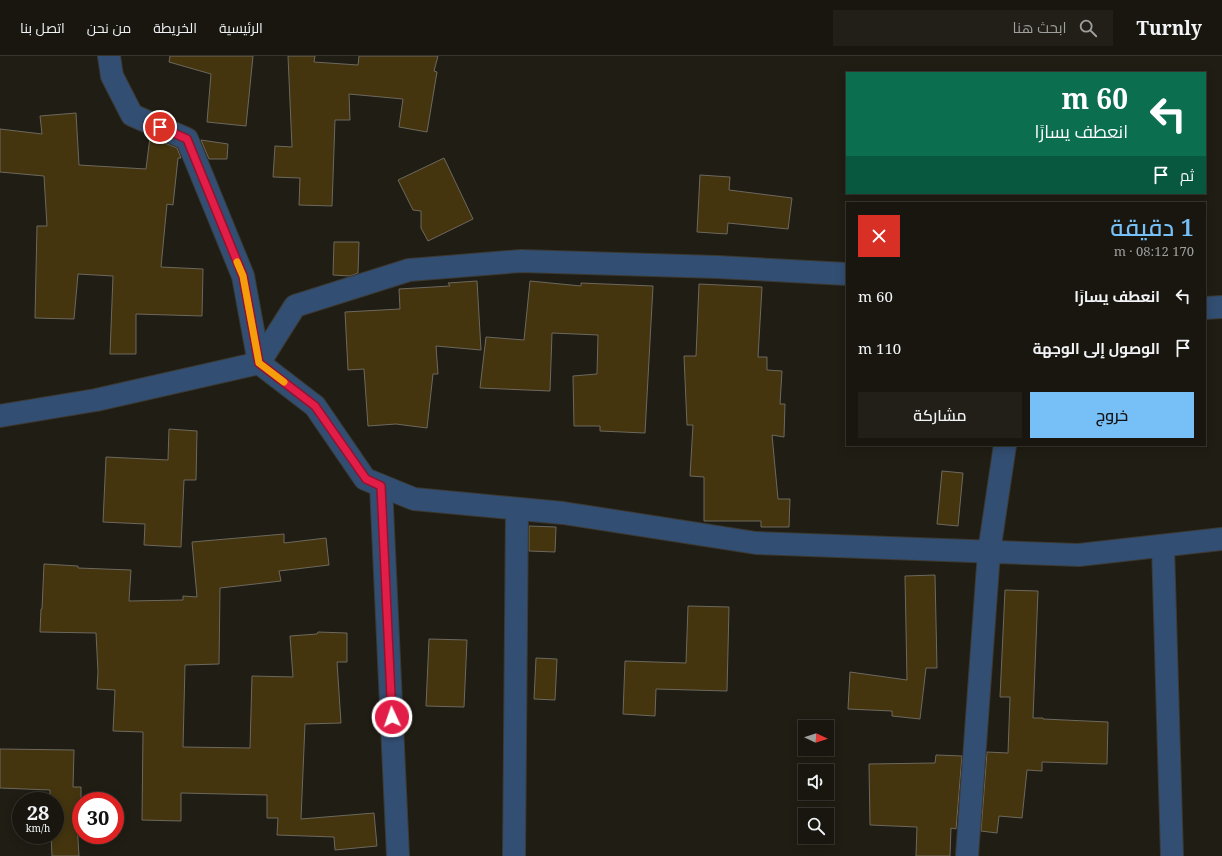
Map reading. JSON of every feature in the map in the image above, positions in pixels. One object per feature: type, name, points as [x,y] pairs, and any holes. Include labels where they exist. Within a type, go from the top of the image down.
[{"type":"street","points":[[109,56],[112,76],[132,115],[187,139],[243,276],[259,363],[315,406],[366,479],[381,486],[414,499],[563,513],[756,543],[1079,555],[1222,539]]},
{"type":"street","points":[[0,416],[96,400],[259,363],[295,306],[409,270],[521,261],[717,267],[846,274]]},
{"type":"street","points":[[1206,308],[1222,307]]},
{"type":"street","points":[[967,856],[989,552],[1005,446]]},
{"type":"street","points":[[381,486],[398,856]]},
{"type":"street","points":[[514,856],[517,509]]},
{"type":"street","points":[[1163,546],[1172,856]]},
{"type":"building","points":[[170,56],[253,56],[246,126],[207,122],[211,74],[169,62]]},
{"type":"building","points":[[288,56],[315,56],[314,62],[358,65],[359,56],[438,56],[434,71],[437,72],[427,132],[399,127],[403,99],[349,94],[350,120],[335,120],[332,206],[299,205],[300,178],[273,177],[275,146],[292,147]]},
{"type":"building","points":[[76,113],[79,165],[146,169],[150,137],[177,148],[181,158],[178,158],[173,205],[167,204],[161,267],[203,269],[202,316],[136,314],[136,354],[110,354],[113,276],[78,274],[74,319],[35,318],[37,226],[47,226],[44,176],[0,172],[0,129],[42,134],[40,116]]},
{"type":"building","points":[[201,140],[228,144],[227,159],[209,159]]},
{"type":"building","points":[[444,158],[473,219],[428,241],[421,228],[421,211],[413,210],[398,180]]},
{"type":"building","points":[[700,175],[730,177],[729,190],[792,198],[788,229],[728,223],[727,234],[697,232]]},
{"type":"building","points":[[334,242],[359,242],[358,273],[350,276],[333,275]]},
{"type":"building","points":[[477,281],[481,350],[436,346],[438,374],[433,374],[427,428],[396,424],[368,426],[364,369],[348,370],[345,312],[400,309],[399,289],[450,286],[448,283]]},
{"type":"building","points":[[530,281],[581,286],[581,283],[653,286],[645,433],[600,431],[600,426],[574,426],[573,376],[597,374],[598,335],[552,333],[550,391],[480,388],[486,337],[524,340]]},
{"type":"building","points":[[699,284],[762,287],[758,357],[767,357],[767,370],[782,371],[780,404],[785,404],[784,437],[772,435],[778,499],[790,499],[789,527],[761,527],[761,521],[704,521],[704,477],[690,476],[693,425],[687,425],[684,356],[696,356]]},
{"type":"building","points":[[169,429],[197,431],[196,480],[184,480],[181,547],[144,545],[145,524],[103,522],[106,457],[168,460]]},
{"type":"building","points":[[942,471],[963,473],[958,526],[937,524]]},
{"type":"building","points":[[529,526],[556,527],[555,552],[529,551]]},
{"type":"building","points":[[284,534],[284,543],[326,538],[329,565],[279,571],[281,581],[220,588],[219,664],[185,665],[183,747],[250,748],[252,676],[293,677],[290,636],[317,634],[318,632],[347,633],[347,662],[337,662],[341,723],[305,724],[301,819],[374,813],[377,846],[335,850],[334,837],[277,835],[278,818],[267,818],[267,795],[181,793],[181,821],[142,820],[143,732],[113,731],[115,690],[97,689],[98,672],[96,633],[40,632],[44,564],[78,566],[78,568],[131,570],[129,601],[183,600],[183,596],[197,597],[192,542]]},
{"type":"building","points":[[935,575],[937,668],[926,668],[920,719],[892,716],[892,711],[848,709],[850,672],[907,680],[905,576]]},
{"type":"building","points":[[1005,590],[1038,591],[1033,718],[1108,722],[1107,764],[1042,762],[1042,771],[1027,770],[1022,818],[999,816],[997,833],[981,831],[987,752],[1008,753],[1010,697],[1000,697]]},
{"type":"building","points":[[688,606],[729,607],[727,691],[656,689],[655,716],[623,714],[625,661],[686,663]]},
{"type":"building","points":[[429,639],[467,640],[464,707],[426,706]]},
{"type":"building","points":[[536,658],[557,659],[555,700],[534,699]]},
{"type":"building","points":[[0,749],[74,750],[73,787],[81,787],[81,792],[72,792],[72,844],[78,844],[79,856],[52,856],[51,844],[64,844],[64,792],[0,788]]},
{"type":"building","points":[[936,755],[962,756],[956,829],[951,828],[950,856],[916,856],[917,827],[870,825],[869,764],[935,763]]},
{"type":"slow traffic","points":[[237,262],[243,276],[259,363],[284,382]]},
{"type":"route","points":[[160,127],[187,139],[205,181],[243,276],[259,363],[315,406],[366,479],[381,486],[392,717]]}]
